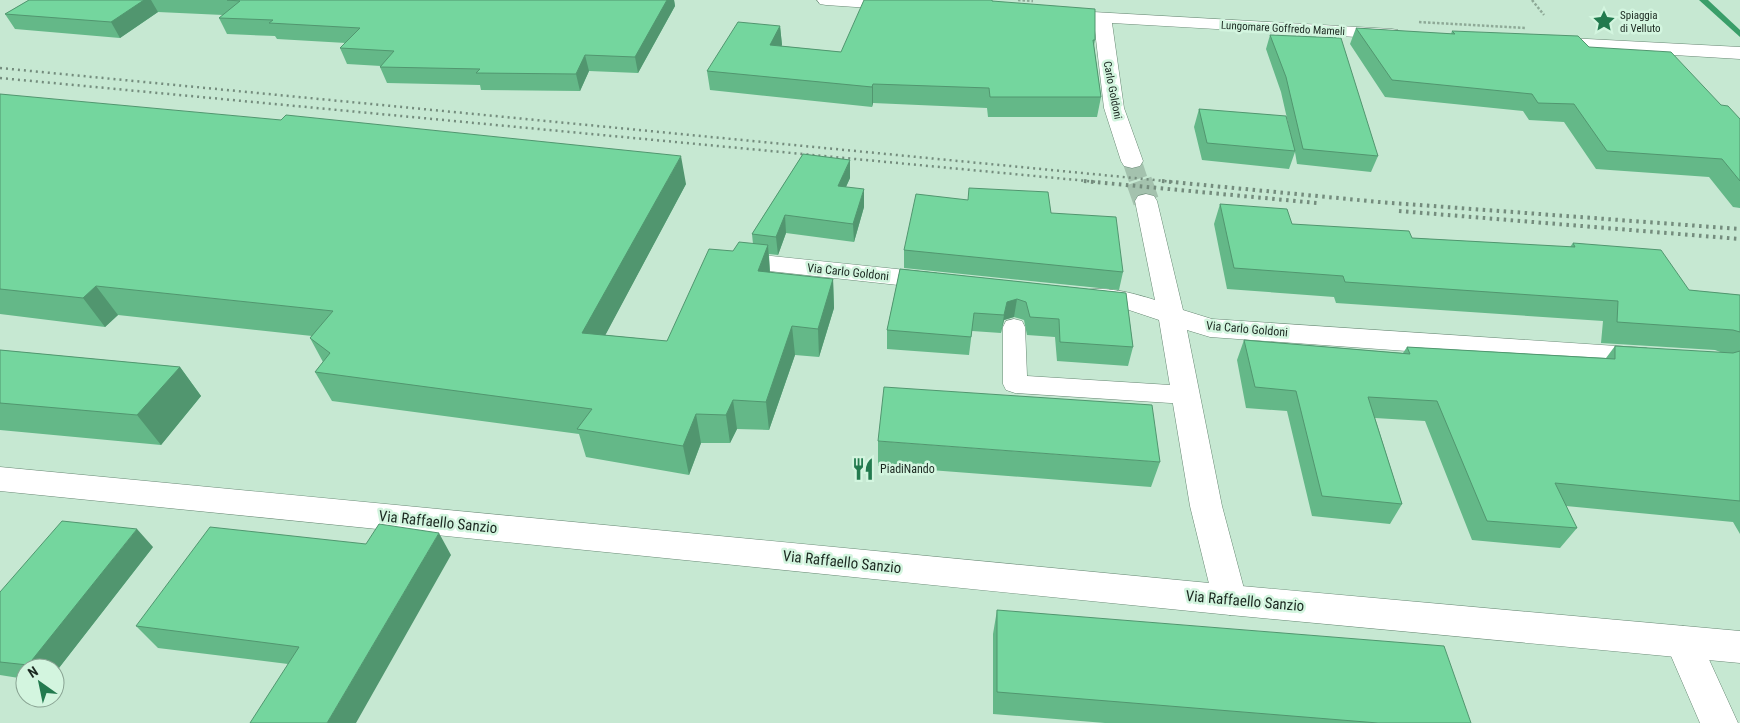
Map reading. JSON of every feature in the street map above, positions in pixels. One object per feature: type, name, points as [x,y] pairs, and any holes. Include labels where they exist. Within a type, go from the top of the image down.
[{"type":"street","points":[[826,0],[914,6]]},
{"type":"street","name":"Lungomare Goffredo Mameli","points":[[1042,14],[1411,35]]},
{"type":"street","name":"Carlo Goldoni","points":[[1102,18],[1114,108],[1132,161]]},
{"type":"street","points":[[1529,42],[1740,53]]},
{"type":"street","points":[[1146,201],[1171,315],[1206,506],[1230,600]]},
{"type":"street","name":"Via Carlo Goldoni","points":[[724,259],[957,283]]},
{"type":"street","name":"Via Carlo Goldoni","points":[[1064,295],[1132,302],[1210,328],[1666,359]]},
{"type":"street","name":"Via Raffaello Sanzio","points":[[0,479],[1230,600],[1740,647]]},
{"type":"street","points":[[1683,642],[1719,723]]},
{"type":"lane","points":[[1014,328],[1014,384],[1186,395]]},
{"type":"building","points":[[29,0],[144,0],[111,22],[5,14]]},
{"type":"building","points":[[227,0],[667,0],[635,57],[585,55],[576,74],[476,73],[480,69],[380,67],[394,51],[340,48],[360,28],[269,23],[273,20],[219,18],[240,1]]},
{"type":"building","points":[[864,0],[992,0],[1095,9],[1095,40],[1093,40],[1101,97],[990,97],[989,88],[873,84],[872,87],[707,71],[738,22],[780,26],[770,45],[841,52]]},
{"type":"building","points":[[1356,28],[1455,34],[1452,31],[1578,36],[1589,47],[1671,52],[1721,105],[1728,106],[1740,119],[1740,181],[1722,159],[1607,151],[1574,104],[1538,103],[1532,94],[1392,80]]},
{"type":"building","points":[[1270,35],[1341,38],[1378,156],[1303,149],[1286,77]]},
{"type":"building","points":[[0,94],[281,120],[286,115],[681,156],[582,333],[667,341],[709,249],[733,251],[739,242],[768,245],[758,271],[833,279],[818,329],[792,326],[766,402],[733,400],[726,415],[696,414],[683,446],[577,429],[592,409],[315,372],[330,353],[310,338],[333,311],[96,286],[83,298],[0,289]]},
{"type":"building","points":[[1199,109],[1286,116],[1295,151],[1207,143]]},
{"type":"building","points":[[803,154],[850,160],[838,186],[864,189],[853,224],[785,215],[776,237],[752,234]]},
{"type":"building","points":[[969,188],[1048,192],[1051,213],[1116,217],[1123,272],[904,250],[916,194],[968,200]]},
{"type":"building","points":[[1220,204],[1287,209],[1292,224],[1409,231],[1412,238],[1575,247],[1573,243],[1661,250],[1689,290],[1740,295],[1740,332],[1617,322],[1618,301],[1345,282],[1343,276],[1234,268]]},
{"type":"building","points":[[900,269],[1126,293],[1133,347],[1060,342],[1059,319],[1030,317],[1026,302],[1017,299],[1007,302],[1004,315],[974,313],[971,337],[887,330]]},
{"type":"building","points":[[1244,340],[1410,354],[1407,347],[1615,359],[1615,346],[1733,353],[1740,351],[1740,501],[1555,483],[1577,528],[1487,521],[1437,401],[1368,397],[1402,504],[1322,496],[1296,391],[1255,387]]},
{"type":"building","points":[[0,350],[180,367],[137,415],[0,403]]},
{"type":"building","points":[[884,387],[1152,405],[1160,462],[878,441]]},
{"type":"building","points":[[62,521],[137,529],[34,658],[15,658],[15,664],[0,662],[0,592]]},
{"type":"building","points":[[379,524],[439,533],[327,723],[250,723],[299,647],[136,626],[210,527],[366,544]]},
{"type":"building","points":[[997,610],[1444,646],[1471,723],[1378,723],[997,692]]},
{"type":"waterway","points":[[1703,0],[1740,35]]},
{"type":"tunnel","points":[[1132,161],[1139,182]]},
{"type":"tunnel","points":[[1139,181],[1146,201]]},
{"type":"railway","points":[[0,68],[1175,182]]},
{"type":"railway","points":[[0,78],[1098,182]]},
{"type":"railway","points":[[1084,181],[1317,203]]},
{"type":"railway","points":[[1162,181],[1379,202],[1740,229]]},
{"type":"railway","points":[[1399,211],[1740,239]]},
{"type":"place","name":"Spiaggia di Velluto","points":[[1604,21]]},
{"type":"place","name":"PiadiNando","points":[[863,469]]}]
